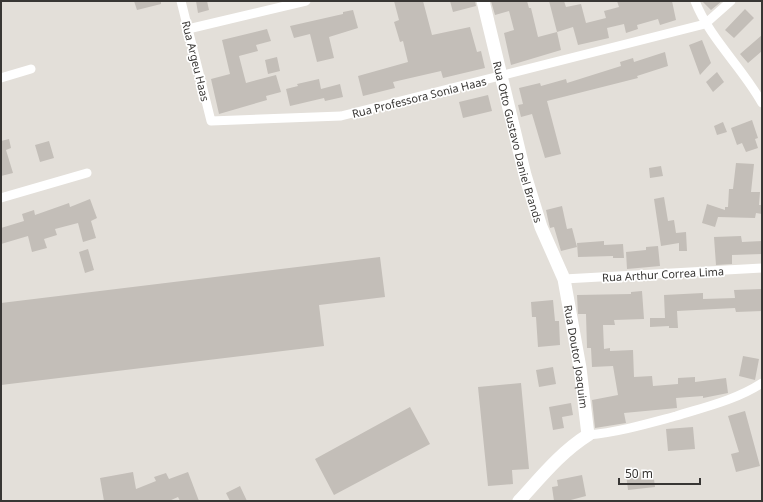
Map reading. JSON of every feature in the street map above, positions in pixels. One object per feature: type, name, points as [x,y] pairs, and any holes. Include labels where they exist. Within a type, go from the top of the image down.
[{"type":"street","name":"Rua Argeu Haas","points":[[181,1],[211,121]]},
{"type":"street","points":[[188,29],[306,1]]},
{"type":"street","name":"Rua Otto Gustavo Daniel Brands","points":[[483,1],[525,175],[541,227],[564,279]]},
{"type":"street","points":[[695,1],[705,24],[753,87],[762,103]]},
{"type":"street","name":"Rua Professora Sonia Haas","points":[[211,121],[341,116],[705,24],[731,1]]},
{"type":"street","points":[[1,78],[31,69]]},
{"type":"street","points":[[1,198],[87,173]]},
{"type":"street","name":"Rua Arthur Correa Lima","points":[[564,279],[762,268]]},
{"type":"street","name":"Rua Doutor Joaquim","points":[[564,279],[580,368],[588,435]]},
{"type":"street","points":[[519,501],[556,461],[575,443],[588,435],[615,433],[717,404],[747,392],[762,383]]},
{"type":"building","points":[[134,1],[161,1],[161,4],[137,10]]},
{"type":"building","points":[[196,1],[207,1],[209,10],[198,13]]},
{"type":"building","points":[[394,1],[423,1],[432,35],[470,27],[477,52],[481,51],[485,68],[443,78],[441,71],[393,82],[395,88],[363,96],[358,76],[408,62],[403,41],[400,42],[394,22],[399,20]]},
{"type":"building","points":[[450,1],[475,1],[476,6],[453,12]]},
{"type":"building","points":[[491,1],[527,1],[529,8],[531,8],[538,37],[557,32],[561,50],[511,65],[504,33],[514,30],[509,11],[495,15]]},
{"type":"building","points":[[549,1],[564,1],[566,7],[581,4],[586,23],[606,18],[604,11],[619,7],[617,1],[672,1],[676,20],[660,25],[658,19],[637,25],[638,29],[626,33],[624,24],[607,28],[609,38],[578,45],[573,27],[557,32]]},
{"type":"building","points":[[702,1],[722,1],[711,10]]},
{"type":"building","points":[[745,9],[754,18],[734,38],[725,30]]},
{"type":"building","points":[[353,10],[358,28],[329,37],[334,58],[317,62],[310,34],[294,38],[290,26],[343,14],[343,12]]},
{"type":"building","points":[[267,29],[271,41],[256,45],[258,51],[239,56],[246,83],[276,75],[281,92],[266,96],[267,100],[219,114],[211,79],[230,74],[222,40]]},
{"type":"building","points":[[762,35],[762,51],[748,63],[740,54]]},
{"type":"building","points":[[702,40],[711,63],[700,75],[689,45]]},
{"type":"building","points":[[665,52],[668,66],[637,76],[638,78],[547,101],[561,154],[545,158],[532,114],[521,117],[518,105],[523,104],[519,88],[540,83],[541,86],[566,79],[567,83],[621,66],[620,62],[633,58],[634,62]]},
{"type":"building","points":[[277,57],[280,71],[268,74],[265,60]]},
{"type":"building","points":[[717,72],[724,82],[713,92],[706,82]]},
{"type":"building","points":[[319,79],[321,89],[340,84],[343,97],[325,101],[324,98],[290,106],[286,89],[298,86],[297,84]]},
{"type":"building","points":[[488,95],[492,111],[463,118],[459,102]]},
{"type":"building","points":[[752,120],[758,138],[755,139],[758,148],[746,152],[742,143],[737,145],[731,128]]},
{"type":"building","points":[[723,122],[727,132],[717,135],[714,126]]},
{"type":"building","points":[[9,139],[11,148],[6,150],[13,173],[1,176],[1,141]]},
{"type":"building","points":[[49,141],[54,158],[40,162],[35,145]]},
{"type":"building","points":[[736,163],[754,164],[751,192],[760,192],[759,205],[762,205],[762,214],[756,213],[755,218],[718,217],[715,227],[702,223],[707,204],[725,210],[725,207],[728,207],[729,189],[733,189]]},
{"type":"building","points":[[661,166],[663,176],[650,178],[649,168]]},
{"type":"building","points":[[664,197],[668,221],[674,220],[676,233],[686,232],[687,251],[679,251],[679,243],[661,246],[654,199]]},
{"type":"building","points":[[90,199],[97,218],[91,221],[96,238],[83,242],[78,223],[55,229],[57,235],[44,239],[47,248],[32,252],[28,236],[1,244],[1,228],[24,221],[22,214],[34,210],[35,215],[69,203],[70,207]]},
{"type":"building","points":[[562,206],[567,229],[572,228],[577,247],[561,251],[554,227],[550,228],[546,210]]},
{"type":"building","points":[[741,236],[742,242],[762,241],[762,254],[732,255],[732,264],[716,265],[714,237]]},
{"type":"building","points":[[604,241],[604,245],[623,244],[624,258],[613,258],[613,256],[578,257],[577,243]]},
{"type":"building","points":[[658,246],[660,266],[627,269],[626,252],[646,250],[646,247]]},
{"type":"building","points":[[88,249],[94,270],[85,273],[79,252]]},
{"type":"building","points":[[380,257],[385,297],[319,305],[324,346],[1,385],[1,303]]},
{"type":"building","points":[[762,289],[762,311],[736,312],[735,308],[677,311],[678,328],[669,328],[669,326],[650,327],[650,318],[665,318],[664,295],[703,293],[703,299],[735,298],[734,290]]},
{"type":"building","points":[[642,291],[644,319],[614,320],[615,325],[603,325],[604,349],[610,348],[610,351],[633,350],[634,377],[652,376],[653,386],[678,384],[678,378],[695,377],[695,382],[726,378],[728,393],[703,398],[703,396],[676,398],[677,408],[624,413],[626,423],[595,428],[592,400],[618,395],[613,366],[592,367],[591,348],[587,348],[586,314],[578,314],[577,295],[631,294],[631,292]]},
{"type":"building","points":[[553,300],[555,321],[559,321],[560,345],[538,347],[536,317],[532,317],[531,302]]},
{"type":"building","points":[[743,356],[759,359],[755,380],[739,376]]},
{"type":"building","points":[[553,367],[556,384],[539,387],[536,370]]},
{"type":"building","points":[[521,383],[529,469],[512,470],[513,484],[488,486],[478,387]]},
{"type":"building","points":[[571,403],[573,415],[562,417],[564,428],[553,430],[549,407]]},
{"type":"building","points":[[410,407],[430,444],[334,495],[315,459]]},
{"type":"building","points":[[745,411],[760,466],[736,472],[731,454],[739,452],[728,416]]},
{"type":"building","points":[[693,427],[695,449],[668,451],[666,429]]},
{"type":"building","points":[[653,471],[655,487],[628,490],[626,474]]},
{"type":"building","points":[[133,472],[136,489],[156,481],[154,477],[166,473],[169,479],[188,472],[199,501],[180,501],[178,497],[169,501],[104,501],[100,478]]},
{"type":"building","points":[[582,475],[586,496],[567,501],[554,501],[552,487],[558,486],[557,480]]},
{"type":"building","points":[[240,486],[247,501],[230,501],[226,493]]}]
